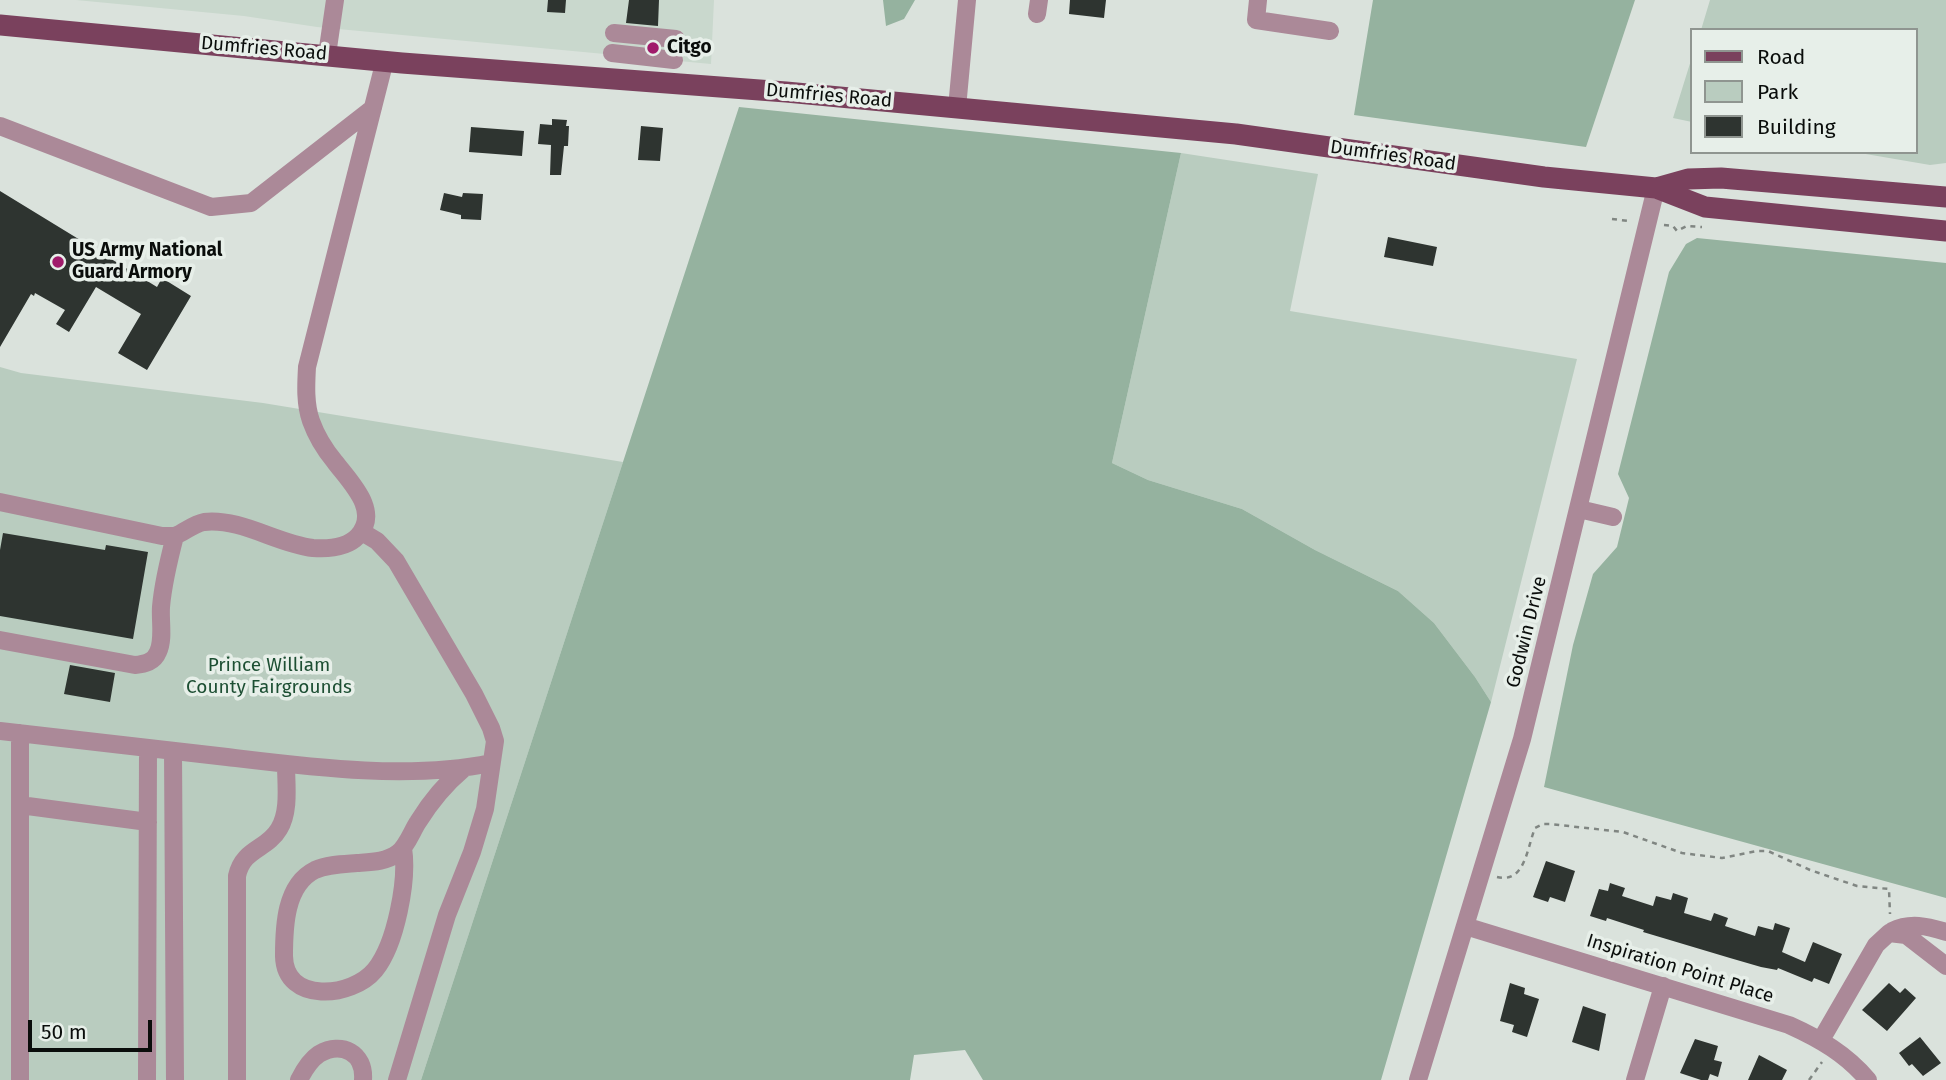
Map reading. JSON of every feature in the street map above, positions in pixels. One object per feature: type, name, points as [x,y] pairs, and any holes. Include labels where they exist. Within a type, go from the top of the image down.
[{"type":"main road","name":"Dumfries Road","points":[[0,25],[1236,134],[1544,177],[1656,188],[1705,207],[1946,231]]},
{"type":"main road","name":"Dumfries Road","points":[[1656,188],[1688,179],[1721,178],[1946,197]]},
{"type":"street","points":[[327,55],[335,0]]},
{"type":"street","points":[[957,108],[967,0]]},
{"type":"street","points":[[1258,0],[1256,20],[1330,31]]},
{"type":"street","points":[[614,33],[676,39]]},
{"type":"street","points":[[612,52],[674,60]]},
{"type":"street","points":[[0,502],[162,536],[175,536],[206,522],[234,525],[312,548],[332,548],[347,545],[362,532],[367,515],[365,505],[322,443],[311,421],[306,386],[307,368],[385,60]]},
{"type":"street","points":[[0,125],[211,207],[229,207],[251,203],[373,108]]},
{"type":"street","name":"Godwin Drive","points":[[1418,1080],[1522,739],[1656,188]]},
{"type":"street","points":[[1579,509],[1613,516]]},
{"type":"street","points":[[362,532],[377,541],[396,561],[474,694],[495,741],[485,809],[472,852],[447,915],[397,1080]]},
{"type":"street","points":[[0,640],[135,665],[153,660],[159,650],[161,606],[175,536]]},
{"type":"street","points":[[0,731],[286,764],[343,768],[463,769],[491,763]]},
{"type":"street","points":[[20,733],[20,1080]]},
{"type":"street","points":[[147,1080],[148,748]]},
{"type":"street","points":[[173,751],[175,1080]]},
{"type":"street","points":[[237,1080],[237,876],[245,857],[279,830],[285,812],[286,764]]},
{"type":"street","points":[[403,848],[405,881],[387,950],[375,970],[363,982],[333,992],[316,991],[292,980],[284,961],[285,930],[290,902],[304,877],[316,869],[335,864],[383,860],[396,855],[433,799],[463,769]]},
{"type":"street","points":[[20,805],[148,822]]},
{"type":"street","points":[[1827,1044],[1877,945],[1889,933],[1905,925],[1919,925],[1946,932]]},
{"type":"street","name":"Inspiration Point Place","points":[[1465,926],[1789,1025],[1846,1057],[1868,1080]]},
{"type":"street","points":[[1889,933],[1906,934],[1946,966]]},
{"type":"street","points":[[1635,1080],[1663,986]]},
{"type":"street","points":[[299,1080],[305,1068],[317,1055],[329,1049],[345,1050],[356,1055],[363,1065],[363,1080]]},
{"type":"path","points":[[1673,226],[1677,231]]},
{"type":"path","points":[[1497,877],[1505,879],[1516,875],[1535,828],[1543,824],[1623,832],[1682,853],[1722,858],[1768,851],[1857,887],[1886,887],[1891,891]]},
{"type":"path","points":[[1809,1080],[1827,1044]]},
{"type":"shaded area","points":[[76,0],[714,0],[711,64],[317,27],[244,16]]},
{"type":"green space","points":[[883,0],[915,0],[904,19],[886,26]]},
{"type":"green space","points":[[1373,0],[1635,0],[1586,147],[1354,115]]},
{"type":"green space","points":[[1710,0],[1946,0],[1946,163],[1930,165],[1866,154],[1918,154],[1918,28],[1702,28]]},
{"type":"green space","points":[[1690,63],[1690,122],[1673,118]]},
{"type":"green space","points":[[739,107],[1181,153],[1112,463],[1148,480],[1242,509],[1315,550],[1398,591],[1434,623],[1491,702],[1381,1080],[983,1080],[965,1050],[914,1055],[910,1080],[421,1080]]},
{"type":"green space","points":[[1181,153],[1318,174],[1290,311],[1577,359],[1491,702],[1434,623],[1398,591],[1315,550],[1242,509],[1148,480],[1112,463]]},
{"type":"green space","points":[[1697,238],[1946,263],[1946,898],[1544,787],[1573,645],[1593,574],[1617,547],[1629,498],[1618,474],[1669,272],[1686,244]]},
{"type":"green space","name":"Prince William County Fairgrounds","points":[[0,367],[21,373],[263,403],[623,462],[421,1080],[0,1080]]},
{"type":"building","points":[[548,0],[566,0],[565,13],[547,12]]},
{"type":"building","points":[[629,0],[659,0],[658,26],[626,23]]},
{"type":"building","points":[[1070,0],[1106,0],[1104,18],[1069,14]]},
{"type":"building","points":[[552,119],[567,120],[566,126],[569,126],[568,146],[564,146],[561,175],[550,175],[551,145],[538,144],[540,124],[552,125]]},
{"type":"building","points":[[641,126],[663,128],[660,161],[638,160]]},
{"type":"building","points":[[471,127],[524,131],[522,156],[469,152]]},
{"type":"building","name":"US Army National Guard Armory","points":[[0,191],[157,287],[162,278],[191,296],[147,370],[118,353],[141,314],[96,287],[69,332],[56,324],[65,310],[35,293],[34,296],[31,294],[0,347]]},
{"type":"building","points":[[444,193],[462,197],[463,193],[483,194],[481,220],[461,219],[461,215],[440,210]]},
{"type":"building","points":[[1388,237],[1437,247],[1433,266],[1384,257]]},
{"type":"building","points":[[3,533],[105,550],[106,545],[148,552],[133,639],[0,616],[0,550]]},
{"type":"building","points":[[70,665],[115,673],[110,702],[64,694]]},
{"type":"building","points":[[1546,861],[1575,871],[1565,902],[1550,897],[1548,902],[1533,897]]},
{"type":"building","points":[[1610,883],[1625,888],[1622,896],[1653,906],[1656,896],[1671,900],[1673,893],[1688,898],[1684,913],[1711,921],[1714,913],[1728,918],[1725,926],[1755,936],[1758,926],[1773,930],[1775,923],[1790,928],[1782,952],[1805,962],[1813,942],[1842,954],[1829,984],[1814,978],[1812,982],[1778,968],[1761,967],[1643,932],[1644,930],[1607,918],[1606,921],[1590,916],[1599,889],[1608,891]]},
{"type":"building","points":[[1510,983],[1525,988],[1524,994],[1539,999],[1527,1037],[1512,1032],[1514,1025],[1500,1021]]},
{"type":"building","points":[[1889,983],[1900,993],[1905,988],[1916,998],[1887,1031],[1862,1010]]},
{"type":"building","points":[[1583,1006],[1606,1014],[1599,1051],[1572,1042]]},
{"type":"building","points":[[1920,1037],[1941,1063],[1923,1076],[1912,1064],[1909,1066],[1899,1053]]},
{"type":"building","points":[[1695,1039],[1718,1046],[1714,1060],[1722,1062],[1718,1077],[1710,1074],[1708,1080],[1701,1080],[1680,1073]]},
{"type":"building","points":[[1759,1055],[1787,1070],[1782,1080],[1748,1080]]},
{"type":"place","name":"Citgo","points":[[653,48]]},
{"type":"place","name":"US Army National Guard Armory","points":[[58,262]]}]
